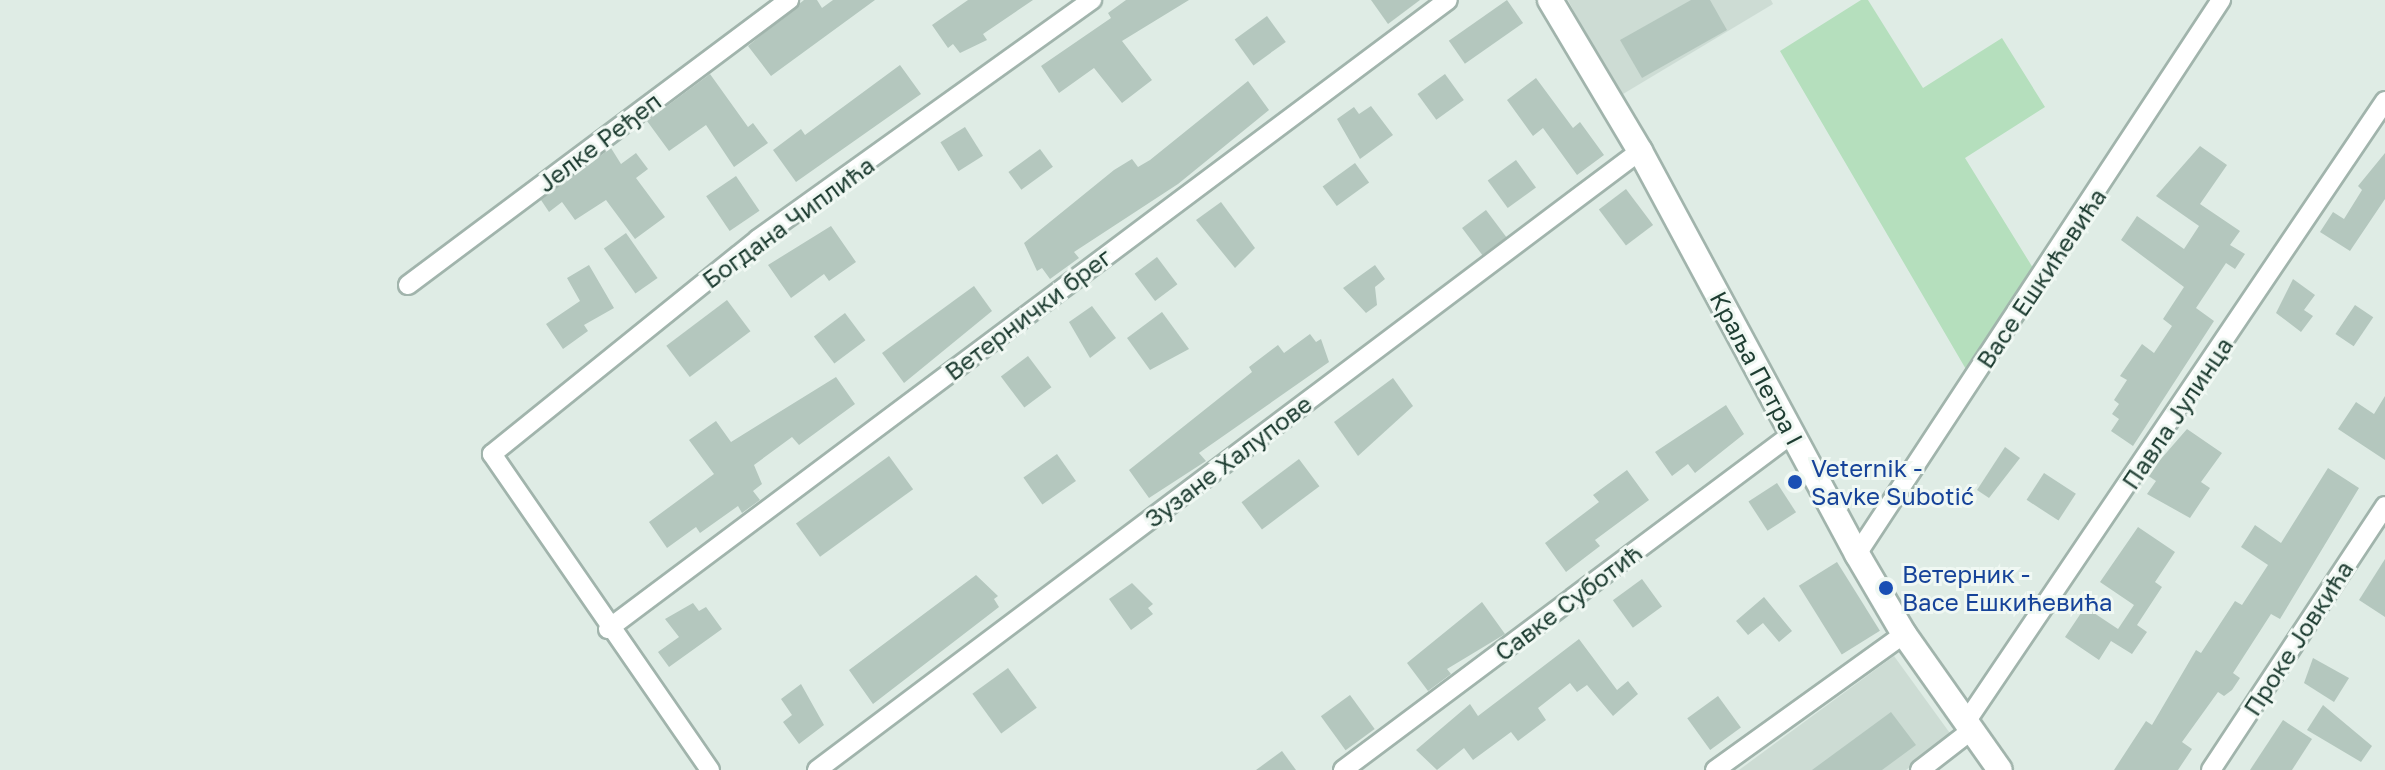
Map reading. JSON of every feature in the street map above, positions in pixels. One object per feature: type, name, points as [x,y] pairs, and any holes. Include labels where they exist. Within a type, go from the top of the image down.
[{"type":"street","name":"Јелке Ређеп","points":[[408,285],[789,0]]},
{"type":"street","name":"Богдана Чиплића","points":[[608,629],[492,454],[758,239],[1092,0]]},
{"type":"street","name":"Ветернички брег","points":[[608,629],[1448,0]]},
{"type":"street","name":"Краља Петра I","points":[[1550,0],[1640,151],[1857,554],[1904,634],[2000,770]]},
{"type":"street","name":"Васе Ешкићевића","points":[[1857,554],[2221,0]]},
{"type":"street","name":"Павла Јулинца","points":[[1920,770],[1969,726],[2385,101]]},
{"type":"street","name":"Зузане Халупове","points":[[817,770],[1640,151]]},
{"type":"street","name":"Савке Суботић","points":[[1343,770],[1792,434]]},
{"type":"street","name":"Проке Јовкића","points":[[2211,770],[2385,506]]},
{"type":"street","points":[[608,629],[710,770]]},
{"type":"street","points":[[1715,770],[1904,634]]},
{"type":"shaded area","points":[[1568,0],[1771,0],[1773,4],[1618,97]]},
{"type":"shaded area","points":[[1894,656],[1952,736],[1906,770],[1739,770]]},
{"type":"green space","points":[[1861,0],[1868,0],[1923,88],[2002,38],[2045,107],[1965,158],[2033,268],[1967,371],[1780,51]]},
{"type":"building","points":[[804,0],[817,0],[822,8],[833,0],[875,0],[771,76],[748,46]]},
{"type":"building","points":[[968,0],[1033,0],[983,34],[987,40],[960,53],[953,44],[948,48],[932,25]]},
{"type":"building","points":[[1126,0],[1189,0],[1122,41],[1152,80],[1122,103],[1094,68],[1059,93],[1041,66],[1111,18],[1108,13]]},
{"type":"building","points":[[1371,0],[1420,0],[1388,24]]},
{"type":"building","points":[[1507,0],[1523,23],[1465,64],[1449,41]]},
{"type":"building","points":[[1691,0],[1710,0],[1727,30],[1642,78],[1620,40]]},
{"type":"building","points":[[1267,16],[1286,42],[1253,65],[1235,40]]},
{"type":"building","points":[[900,65],[921,94],[796,182],[773,150],[801,129],[805,135]]},
{"type":"building","points":[[710,74],[748,127],[753,123],[768,143],[734,167],[706,125],[669,151],[647,121]]},
{"type":"building","points":[[1445,74],[1464,100],[1436,120],[1417,94]]},
{"type":"building","points":[[1536,78],[1573,128],[1580,122],[1604,155],[1577,175],[1543,128],[1533,136],[1507,100]]},
{"type":"building","points":[[1248,81],[1269,110],[1178,184],[1074,252],[1079,258],[1050,279],[1042,268],[1037,271],[1024,243],[1114,170],[1132,159],[1138,167],[1150,160]]},
{"type":"building","points":[[1371,106],[1393,135],[1360,159],[1337,119],[1354,107],[1359,114]]},
{"type":"building","points":[[965,127],[983,156],[958,171],[940,142]]},
{"type":"building","points":[[2200,146],[2227,165],[2200,204],[2240,231],[2230,245],[2245,254],[2235,269],[2226,263],[2196,308],[2214,321],[2133,446],[2111,431],[2119,419],[2112,414],[2119,404],[2114,400],[2127,380],[2120,376],[2142,344],[2154,353],[2172,326],[2163,319],[2184,287],[2121,240],[2137,216],[2184,249],[2199,226],[2156,196]]},
{"type":"building","points":[[611,148],[621,164],[636,153],[648,169],[636,178],[665,217],[635,239],[606,200],[575,220],[562,202],[549,212],[541,200]]},
{"type":"building","points":[[1040,149],[1053,167],[1021,190],[1008,172]]},
{"type":"building","points":[[2385,153],[2385,199],[2350,251],[2320,232],[2333,212],[2344,219],[2362,190],[2358,186]]},
{"type":"building","points":[[1516,160],[1536,188],[1508,208],[1488,181]]},
{"type":"building","points":[[1355,163],[1369,182],[1337,206],[1323,187]]},
{"type":"building","points":[[736,176],[759,211],[730,231],[706,196]]},
{"type":"building","points":[[1626,189],[1653,225],[1626,245],[1599,209]]},
{"type":"building","points":[[1221,202],[1255,248],[1235,268],[1196,220]]},
{"type":"building","points":[[1486,210],[1506,237],[1483,255],[1462,228]]},
{"type":"building","points":[[831,226],[856,262],[829,281],[824,274],[791,298],[768,265]]},
{"type":"building","points":[[626,233],[658,278],[635,294],[604,248]]},
{"type":"building","points":[[1157,257],[1177,284],[1155,301],[1135,274]]},
{"type":"building","points":[[589,265],[614,308],[584,325],[588,331],[563,349],[546,324],[580,301],[567,278]]},
{"type":"building","points":[[1375,265],[1385,279],[1375,287],[1377,305],[1366,313],[1343,288]]},
{"type":"building","points":[[2293,279],[2315,295],[2304,310],[2313,316],[2301,332],[2276,313]]},
{"type":"building","points":[[974,286],[992,311],[904,383],[882,353]]},
{"type":"building","points":[[727,300],[750,331],[690,377],[666,346]]},
{"type":"building","points":[[2355,305],[2373,317],[2354,346],[2335,334]]},
{"type":"building","points":[[1092,306],[1116,338],[1090,358],[1069,322]]},
{"type":"building","points":[[1162,312],[1189,349],[1150,370],[1127,338]]},
{"type":"building","points":[[845,313],[865,340],[834,364],[814,336]]},
{"type":"building","points":[[1310,334],[1316,342],[1321,339],[1329,362],[1199,453],[1206,461],[1149,498],[1129,470],[1252,372],[1249,367],[1278,345],[1284,353]]},
{"type":"building","points":[[1028,356],[1051,387],[1024,408],[1001,376]]},
{"type":"building","points":[[836,377],[855,404],[799,445],[792,437],[754,465],[762,484],[753,491],[760,500],[742,513],[738,506],[700,533],[696,527],[667,548],[649,522],[714,474],[689,440],[716,421],[731,442]]},
{"type":"building","points":[[1393,378],[1413,406],[1358,456],[1334,422]]},
{"type":"building","points":[[2385,396],[2385,460],[2338,429],[2356,402],[2374,414]]},
{"type":"building","points":[[1726,405],[1744,434],[1695,473],[1688,464],[1672,476],[1655,452]]},
{"type":"building","points":[[2187,429],[2222,453],[2201,482],[2210,488],[2190,518],[2147,494],[2156,481],[2147,475]]},
{"type":"building","points":[[2005,447],[2020,458],[1989,498],[1977,490]]},
{"type":"building","points":[[1057,454],[1076,481],[1042,505],[1023,478]]},
{"type":"building","points":[[889,456],[913,489],[820,557],[796,524]]},
{"type":"building","points":[[1299,459],[1319,486],[1262,529],[1241,502]]},
{"type":"building","points":[[2328,468],[2359,488],[2280,619],[2271,614],[2233,673],[2240,678],[2232,690],[2224,696],[2218,692],[2182,742],[2192,749],[2178,770],[2114,770],[2146,721],[2152,725],[2196,650],[2201,653],[2235,601],[2242,605],[2268,565],[2241,547],[2255,525],[2281,543]]},
{"type":"building","points":[[1627,470],[1649,500],[1595,540],[1600,546],[1566,572],[1545,543],[1599,502],[1593,495]]},
{"type":"building","points":[[2044,473],[2076,494],[2058,521],[2027,500]]},
{"type":"building","points":[[1777,483],[1796,512],[1768,531],[1748,502]]},
{"type":"building","points":[[2138,527],[2175,552],[2155,582],[2162,587],[2137,625],[2147,632],[2132,654],[2111,641],[2099,660],[2065,637],[2085,607],[2118,629],[2134,605],[2100,582]]},
{"type":"building","points":[[2385,559],[2385,617],[2359,600]]},
{"type":"building","points":[[1837,562],[1880,631],[1842,655],[1799,586]]},
{"type":"building","points":[[976,575],[998,596],[994,599],[999,607],[873,704],[849,670]]},
{"type":"building","points":[[1642,579],[1662,607],[1633,628],[1613,600]]},
{"type":"building","points":[[1132,583],[1153,604],[1148,608],[1153,614],[1131,630],[1109,599]]},
{"type":"building","points":[[1764,597],[1792,631],[1779,642],[1763,623],[1748,635],[1736,621]]},
{"type":"building","points":[[1482,602],[1505,634],[1447,669],[1451,674],[1428,691],[1407,663]]},
{"type":"building","points":[[693,603],[699,611],[706,607],[722,629],[669,667],[658,652],[679,637],[665,619]]},
{"type":"building","points":[[1579,639],[1617,690],[1628,681],[1638,694],[1613,716],[1587,685],[1577,692],[1570,683],[1538,708],[1546,720],[1518,741],[1511,732],[1473,760],[1464,748],[1437,770],[1416,750],[1470,704],[1478,716]]},
{"type":"building","points":[[2313,658],[2349,678],[2334,702],[2304,683]]},
{"type":"building","points":[[1008,668],[1037,708],[1001,734],[972,694]]},
{"type":"building","points":[[801,684],[824,725],[799,744],[783,722],[792,715],[781,699]]},
{"type":"building","points":[[1350,695],[1375,729],[1346,750],[1321,716]]},
{"type":"building","points":[[1718,696],[1741,728],[1710,750],[1687,718]]},
{"type":"building","points":[[2323,705],[2372,746],[2361,762],[2307,730]]},
{"type":"building","points":[[1891,712],[1916,745],[1882,770],[1812,770]]},
{"type":"building","points":[[2283,720],[2312,739],[2292,770],[2250,770]]},
{"type":"building","points":[[1282,751],[1296,770],[1256,770]]},
{"type":"place","name":"Veternik - Savke Subotić","points":[[1795,482]]},
{"type":"place","name":"Ветерник - Васе Ешкићевића","points":[[1886,588]]}]
